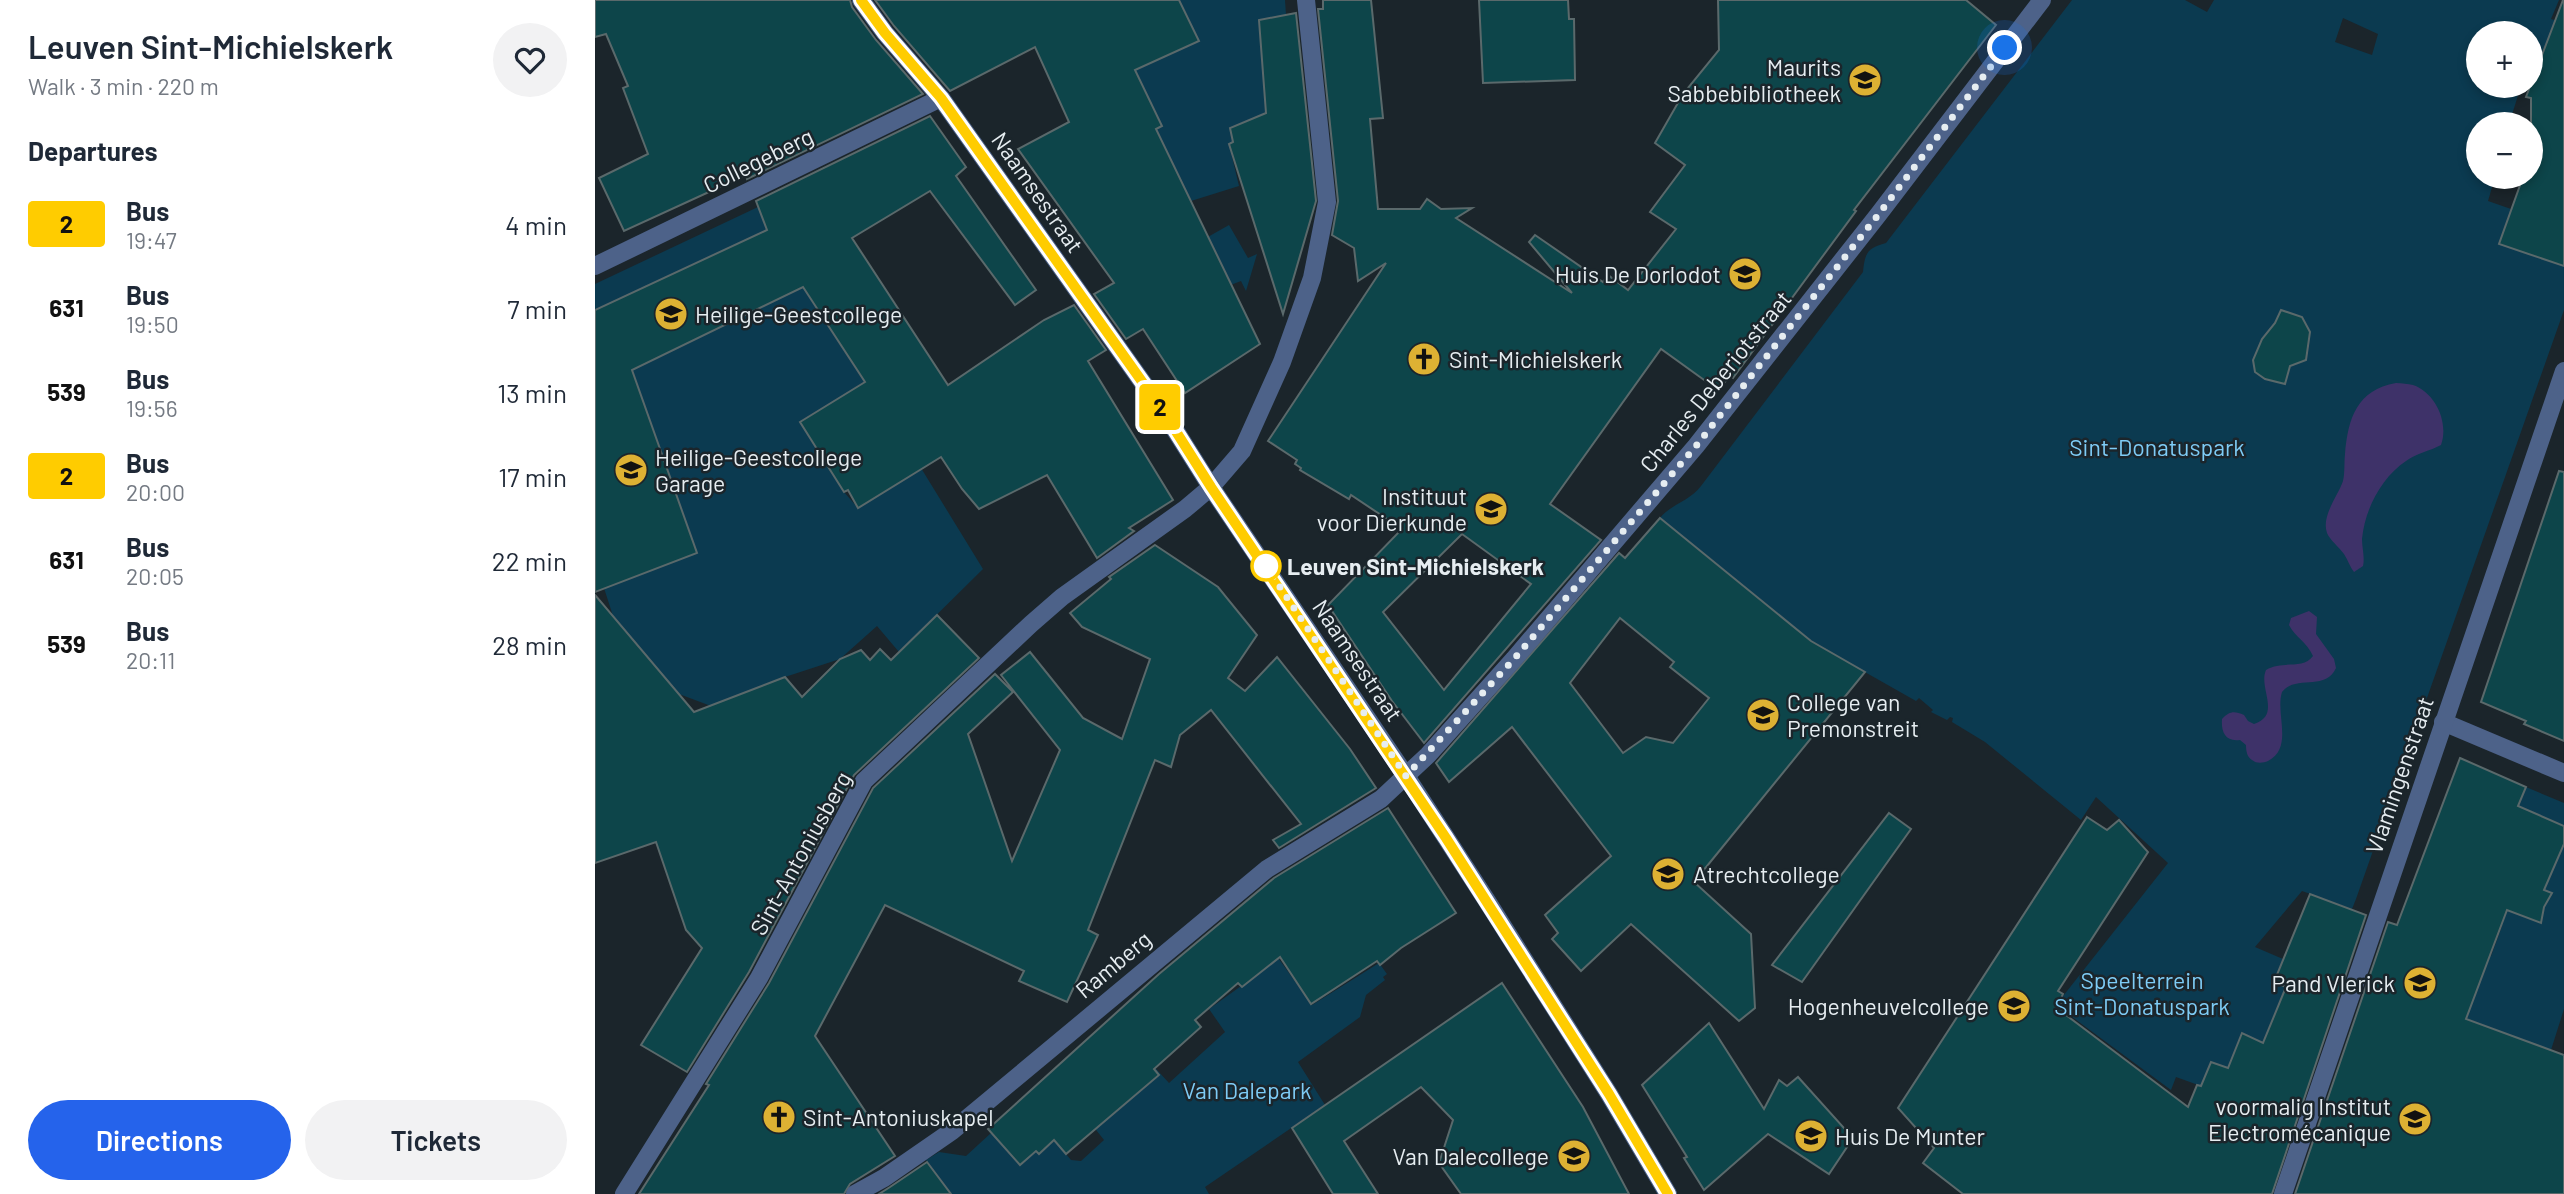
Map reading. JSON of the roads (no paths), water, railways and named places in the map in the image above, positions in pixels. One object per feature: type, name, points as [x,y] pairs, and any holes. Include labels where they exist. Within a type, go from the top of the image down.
[{"type":"street","name":"Naamsestraat","points":[[861,0],[885,33],[941,98],[1165,414],[1211,487],[1406,776],[1609,1094],[1668,1194]]},
{"type":"street","name":"Sint-Antoniusberg","points":[[625,1193],[759,978],[864,781],[1062,597],[1185,509],[1211,487],[1242,451],[1282,362],[1312,278],[1327,202],[1306,0]]},
{"type":"street","name":"Charles Deberiotstraat","points":[[1406,776],[1514,659],[1696,446],[1878,215],[2042,0]]},
{"type":"street","name":"Collegeberg","points":[[595,266],[941,98]]},
{"type":"street","name":"Vlamingenstraat","points":[[2283,1194],[2564,371]]},
{"type":"street","points":[[2443,722],[2564,772]]},
{"type":"street","name":"Ramberg","points":[[855,1194],[884,1178],[952,1131],[1267,869],[1381,799],[1406,776]]},
{"type":"place","name":"Maurits Sabbebibliotheek","points":[[1865,80]]},
{"type":"place","name":"Huis De Dorlodot","points":[[1745,274]]},
{"type":"place","name":"Heilige-Geestcollege","points":[[671,314]]},
{"type":"place","name":"Sint-Michielskerk","points":[[1424,359]]},
{"type":"place","name":"Heilige-Geestcollege Garage","points":[[631,470]]},
{"type":"place","name":"Instituut voor Dierkunde","points":[[1491,509]]},
{"type":"place","name":"Leuven Sint-Michielskerk","points":[[1266,566]]},
{"type":"place","name":"College van Premonstreit","points":[[1763,715]]},
{"type":"place","name":"Atrechtcollege","points":[[1668,874]]},
{"type":"place","name":"Pand Vlerick","points":[[2420,983]]},
{"type":"place","name":"Hogenheuvelcollege","points":[[2014,1006]]},
{"type":"place","name":"Sint-Antoniuskapel","points":[[779,1117]]},
{"type":"place","name":"voormalig Institut Electromécanique","points":[[2415,1119]]},
{"type":"place","name":"Huis De Munter","points":[[1811,1136]]},
{"type":"place","name":"Van Dalecollege","points":[[1574,1156]]},
{"type":"park label","name":"Sint-Donatuspark","points":[[2157,447]]},
{"type":"park label","name":"Speelterrein Sint-Donatuspark","points":[[2142,993]]},
{"type":"park label","name":"Van Dalepark","points":[[1247,1090]]}]
